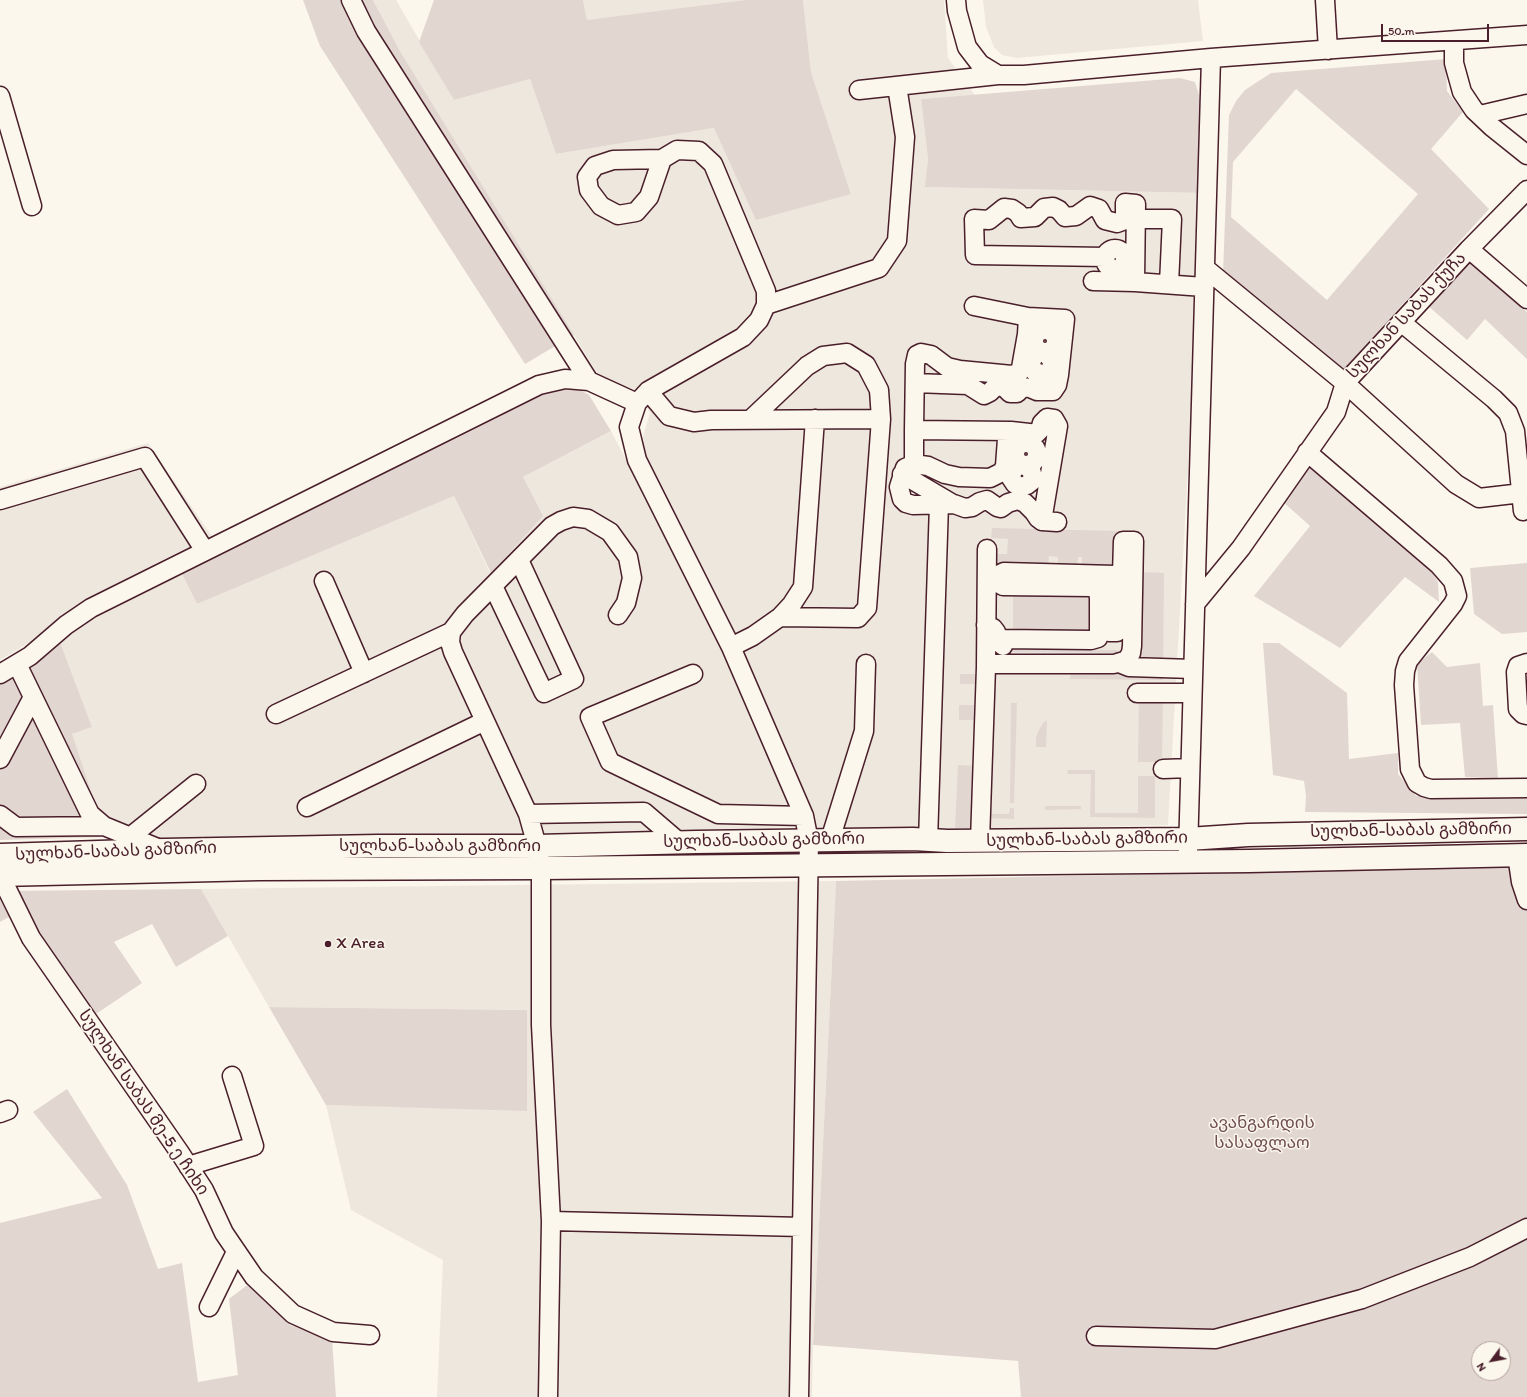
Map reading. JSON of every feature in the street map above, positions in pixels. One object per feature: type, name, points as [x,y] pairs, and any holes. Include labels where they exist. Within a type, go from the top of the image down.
[{"type":"main road","name":"სულხან-საბას გამზირი","points":[[0,855],[378,846],[537,846],[819,840],[913,839],[928,841],[980,841],[1188,839],[1248,835],[1527,829]]},
{"type":"main road","name":"სულხან-საბას გამზირი","points":[[0,875],[260,869],[542,868],[1188,861],[1522,855]]},
{"type":"street","points":[[351,0],[366,31],[589,381]]},
{"type":"street","points":[[956,0],[957,11],[967,47],[980,64],[998,76]]},
{"type":"street","points":[[1325,0],[1328,50]]},
{"type":"street","points":[[859,90],[998,76],[1211,58],[1527,35]]},
{"type":"street","points":[[1454,40],[1454,63],[1462,92],[1474,110],[1527,155]]},
{"type":"street","points":[[1188,861],[1211,58]]},
{"type":"street","points":[[766,305],[879,268],[897,241],[905,137],[897,86]]},
{"type":"street","points":[[0,96],[32,206]]},
{"type":"street","points":[[1480,115],[1527,104]]},
{"type":"street","points":[[662,159],[677,150],[699,150],[713,164],[766,291],[766,305],[759,320],[743,337],[643,397],[629,427],[637,460],[731,647],[804,816],[819,840]]},
{"type":"street","name":"სულხან საბას ქუჩა","points":[[1345,383],[1469,249],[1527,190]]},
{"type":"street","points":[[1106,257],[975,255],[974,219],[989,220],[1004,208],[1012,209],[1018,213],[1021,218],[1036,217],[1044,208],[1053,207],[1059,210],[1065,217],[1076,216],[1090,206],[1099,209],[1105,220],[1117,223],[1125,220],[1125,203],[1136,204],[1135,282]]},
{"type":"street","points":[[1136,219],[1172,219],[1169,284]]},
{"type":"street","name":"სულხან საბას ქუჩა","points":[[1469,249],[1527,299]]},
{"type":"street","name":"სულხან საბას ქუჩა","points":[[1205,268],[1345,383],[1456,484],[1479,498],[1522,493]]},
{"type":"street","points":[[1093,282],[1135,282],[1204,286]]},
{"type":"street","points":[[974,306],[1028,317],[1046,324],[1056,339],[1056,343],[1050,351],[1043,352]]},
{"type":"street","points":[[1019,372],[1022,362],[1028,317]]},
{"type":"street","points":[[915,383],[968,385],[984,395],[996,386],[1004,387],[1010,393],[1017,393],[1023,387],[1037,391],[1053,391],[1057,385],[1065,319],[1046,324]]},
{"type":"street","points":[[1401,322],[1494,399],[1508,413],[1515,431],[1523,511]]},
{"type":"street","points":[[750,420],[807,366],[823,356],[847,353],[866,365],[879,390],[881,419],[867,608],[858,618],[780,617]]},
{"type":"street","points":[[1019,372],[1012,375],[960,370],[947,367],[931,355],[921,353],[917,355],[915,364],[914,430],[908,469],[899,487],[902,499],[906,504],[947,504],[965,508],[972,507],[987,500],[997,508],[1001,508],[1008,503],[1018,500],[1025,503],[1038,518],[1050,521],[1058,426],[1054,419],[1047,418],[1042,423],[1040,430],[1031,439]]},
{"type":"street","points":[[1019,372],[1030,388]]},
{"type":"street","points":[[0,674],[30,656],[66,625],[91,608],[539,385],[565,379],[589,381],[643,397],[669,416],[694,422],[711,420],[881,419]]},
{"type":"street","points":[[1195,604],[1241,548],[1336,412],[1345,383]]},
{"type":"street","points":[[731,647],[753,636],[780,617],[792,604],[803,587],[815,419]]},
{"type":"street","points":[[914,430],[1011,431],[1031,439],[1036,452],[1036,458],[1031,463],[1023,465]]},
{"type":"street","points":[[908,469],[928,466],[945,474],[959,477],[990,478],[997,476],[1002,472],[1005,466],[1007,440],[1011,431]]},
{"type":"street","points":[[1307,452],[1439,565],[1453,581],[1457,596],[1453,604],[1408,661],[1405,671],[1404,685],[1410,769],[1417,783],[1431,789],[1527,788]]},
{"type":"street","points":[[0,500],[145,457],[205,551]]},
{"type":"street","points":[[928,841],[947,504]]},
{"type":"street","points":[[276,714],[451,632],[465,614],[552,526],[573,517],[588,518],[610,532],[628,557],[632,578],[626,603],[618,615]]},
{"type":"street","points":[[1112,614],[1118,612],[1122,608],[1121,602],[1114,596],[1117,579],[1122,574],[1123,541],[1134,542],[1132,646],[1131,653],[1127,660],[1119,663]]},
{"type":"street","points":[[986,661],[1118,657],[1124,655],[1125,653],[1124,647],[1099,640],[1098,638],[1091,640],[1002,639],[990,623],[987,549]]},
{"type":"street","points":[[493,586],[544,693],[574,679],[519,560]]},
{"type":"street","points":[[980,841],[986,661],[990,623],[996,599],[998,575],[1004,572],[1053,565],[1080,566],[1112,574],[1117,579]]},
{"type":"street","points":[[324,581],[364,673]]},
{"type":"street","points":[[997,581],[998,584],[1003,586],[1095,587],[1098,590],[1099,640]]},
{"type":"street","points":[[451,632],[450,642],[453,652],[528,814],[542,868],[541,1025],[551,1221],[548,1397]]},
{"type":"street","points":[[1045,660],[1119,663],[1129,667],[1193,669]]},
{"type":"street","points":[[1527,663],[1518,666],[1516,672],[1518,708],[1522,714],[1527,715]]},
{"type":"street","points":[[17,664],[90,814],[104,826],[164,850]]},
{"type":"street","points":[[799,1397],[808,865],[864,732],[866,664]]},
{"type":"street","points":[[693,674],[590,717],[610,762],[718,814],[804,816]]},
{"type":"street","points":[[1137,693],[1192,693]]},
{"type":"street","points":[[0,759],[33,697]]},
{"type":"street","points":[[307,807],[485,721]]},
{"type":"street","points":[[1163,769],[1190,768]]},
{"type":"street","points":[[130,837],[196,784]]},
{"type":"street","points":[[528,814],[644,812],[679,842]]},
{"type":"street","points":[[0,815],[16,827],[104,826]]},
{"type":"street","points":[[1522,855],[1520,882],[1527,900]]},
{"type":"street","name":"სულხან საბას მე-5 ე ჩიხი","points":[[0,875],[31,938],[204,1190],[224,1233],[254,1277],[294,1314],[333,1332],[370,1335]]},
{"type":"street","points":[[188,1166],[254,1146],[232,1076]]},
{"type":"street","points":[[551,1221],[802,1227]]},
{"type":"street","points":[[1096,1336],[1215,1340],[1362,1298],[1470,1257],[1527,1228]]},
{"type":"street","points":[[209,1307],[236,1252]]},
{"type":"shaded area","points":[[373,0],[396,0],[454,100],[530,79],[556,154],[714,128],[851,194],[811,72],[803,0],[944,0],[948,58],[975,95],[921,99],[928,159],[926,187],[1201,193],[1200,252],[1168,825],[925,831],[818,831],[812,811],[647,460],[643,437],[650,413],[637,390],[600,378],[400,51]]},
{"type":"shaded area","points":[[583,0],[745,0],[587,21]]},
{"type":"shaded area","points":[[983,0],[1198,0],[1203,41],[1017,58],[1002,55],[994,47],[986,27]]},
{"type":"shaded area","points":[[611,431],[726,652],[798,827],[245,841],[106,837],[71,734],[92,727],[60,642],[91,620],[181,572],[197,604],[454,496],[490,573],[523,477]]},
{"type":"shaded area","points":[[148,443],[213,538],[0,660],[0,487]]},
{"type":"shaded area","points":[[836,881],[813,1345],[812,1397],[437,1397],[443,1260],[351,1210],[326,1105],[527,1110],[527,1010],[269,1007],[201,889]]},
{"type":"green space","points":[[303,0],[373,0],[400,51],[574,335],[525,364],[320,46]]},
{"type":"green space","points":[[434,0],[583,0],[587,20],[745,0],[803,0],[811,72],[851,194],[756,220],[714,128],[556,154],[530,79],[454,100],[419,42]]},
{"type":"green space","points":[[1446,59],[1447,91],[1463,112],[1431,149],[1489,209],[1343,370],[1223,273],[1229,115],[1236,101],[1245,90],[1271,73]],"holes":[[[1296,89],[1418,194],[1327,300],[1231,217],[1233,162]]]},
{"type":"green space","points":[[1180,78],[1195,82],[1201,102],[1201,193],[925,187],[928,159],[921,99]]},
{"type":"green space","points":[[1467,261],[1527,312],[1527,359],[1485,319],[1467,340],[1426,304]]},
{"type":"green space","points":[[575,387],[589,395],[611,431],[523,477],[543,516],[491,573],[454,496],[197,604],[181,572],[538,391]]},
{"type":"green space","points":[[1309,467],[1328,480],[1428,566],[1438,582],[1439,602],[1405,577],[1340,648],[1254,596],[1310,526],[1281,500]]},
{"type":"green space","points":[[992,528],[1119,531],[1116,569],[1082,569],[1082,557],[1078,557],[1077,569],[1058,569],[1058,557],[1049,556],[1048,569],[991,569],[991,554],[1007,554],[1008,539],[991,538]]},
{"type":"green space","points":[[1527,563],[1527,632],[1502,634],[1474,614],[1470,568]]},
{"type":"green space","points":[[1139,572],[1164,573],[1163,680],[1070,679],[1071,669],[1138,670]]},
{"type":"green space","points":[[1013,596],[1096,596],[1097,638],[1013,638]]},
{"type":"green space","points":[[60,642],[92,727],[72,734],[106,837],[0,840],[0,681],[34,664]]},
{"type":"green space","points":[[1263,643],[1279,643],[1347,693],[1349,759],[1398,753],[1398,774],[1416,796],[1527,795],[1527,814],[1305,812],[1306,796],[1304,781],[1273,775]]},
{"type":"green space","points":[[991,649],[1117,650],[1118,653],[987,652]]},
{"type":"green space","points":[[1432,652],[1447,667],[1480,663],[1483,706],[1493,705],[1498,779],[1465,777],[1460,723],[1421,725],[1417,664]]},
{"type":"green space","points":[[960,674],[978,674],[978,684],[960,684]]},
{"type":"green space","points":[[1139,692],[1163,693],[1162,762],[1138,762]]},
{"type":"green space","points":[[1011,703],[1017,703],[1014,803],[1010,803]]},
{"type":"green space","points":[[959,705],[977,705],[977,730],[974,730],[974,720],[959,720]]},
{"type":"green space","points":[[1047,720],[1046,747],[1036,747],[1036,738],[1039,730],[1043,723]]},
{"type":"green space","points":[[958,765],[979,766],[977,828],[955,828]]},
{"type":"green space","points":[[1067,770],[1095,770],[1095,813],[1138,813],[1138,776],[1155,776],[1155,818],[1090,817],[1091,774],[1068,774]]},
{"type":"green space","points":[[1045,806],[1081,806],[1081,809],[1045,810]]},
{"type":"green space","points":[[1010,808],[1014,808],[1014,819],[988,818],[988,814],[1009,814]]},
{"type":"green space","name":"ავანგარდის სასაფლაო","points":[[1527,866],[1527,1397],[1021,1397],[1018,1361],[813,1345],[836,881]]},
{"type":"green space","points":[[201,889],[228,936],[176,967],[152,924],[114,942],[142,983],[93,1016],[43,944],[27,914],[7,918],[0,922],[0,891]]},
{"type":"green space","points":[[269,1007],[527,1010],[527,1111],[326,1105]]},
{"type":"green space","points":[[67,1089],[127,1185],[158,1269],[182,1263],[198,1382],[238,1375],[229,1299],[250,1283],[290,1325],[332,1339],[336,1397],[0,1397],[0,1223],[102,1198],[33,1112]]},
{"type":"place","name":"X Area","points":[[328,944]]}]
